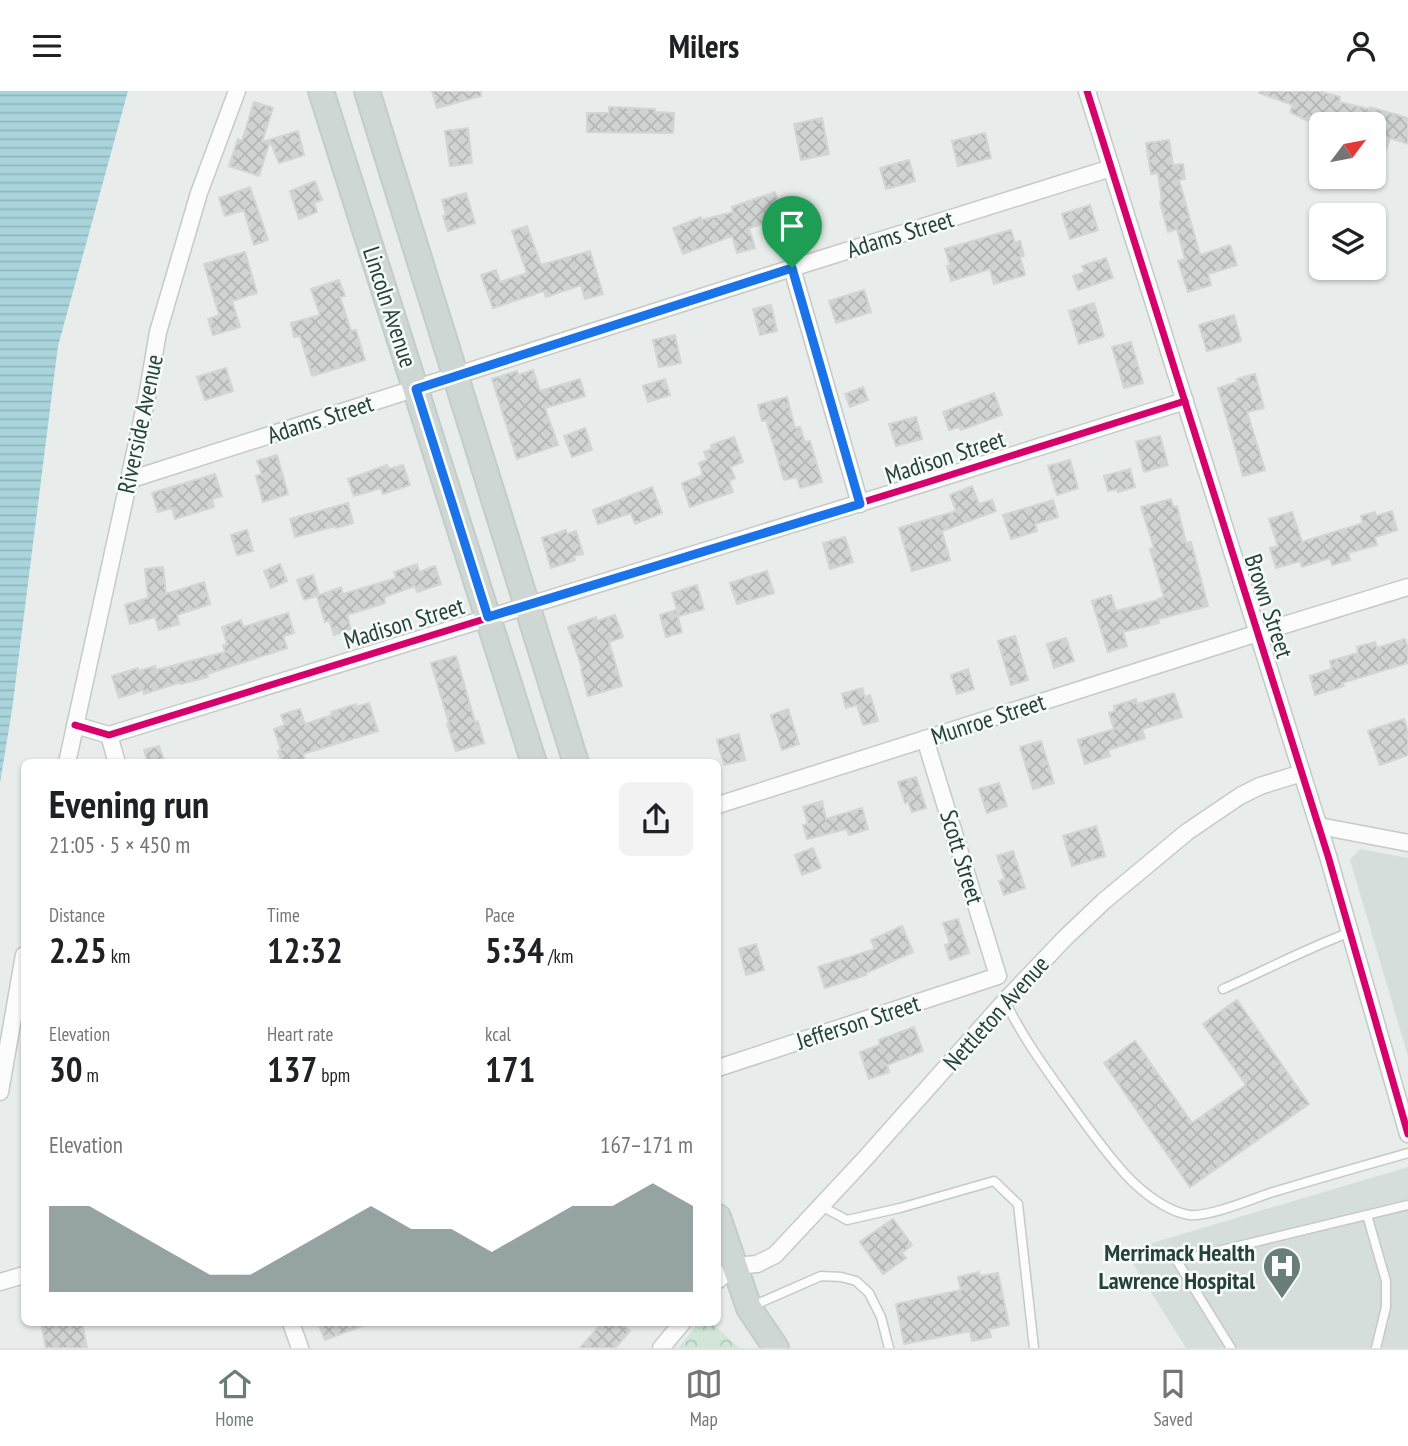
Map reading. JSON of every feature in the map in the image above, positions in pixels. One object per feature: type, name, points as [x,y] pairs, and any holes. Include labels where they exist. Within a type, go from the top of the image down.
[{"type":"main road","name":"Lincoln Avenue","points":[[321,91],[533,759]]},
{"type":"main road","name":"Lincoln Avenue","points":[[367,91],[575,759]]},
{"type":"main road","points":[[721,1252],[723,1276],[776,1348]]},
{"type":"street","name":"Riverside Avenue","points":[[68,759],[147,397],[158,332],[200,193],[237,91]]},
{"type":"street","name":"Brown Street","points":[[1087,91],[1319,826],[1405,1112],[1408,1134]]},
{"type":"street","name":"Adams Street","points":[[129,480],[1111,168]]},
{"type":"street","points":[[792,268],[860,504]]},
{"type":"street","name":"Madison Street","points":[[109,735],[1185,401]]},
{"type":"street","name":"Munroe Street","points":[[721,804],[1408,587]]},
{"type":"street","points":[[75,725],[109,735],[116,759]]},
{"type":"street","name":"Scott Street","points":[[925,739],[998,976]]},
{"type":"street","name":"Nettleton Avenue","points":[[723,1276],[775,1255],[1005,1001],[1104,901],[1187,832],[1240,796],[1302,773]]},
{"type":"street","points":[[1319,826],[1408,843]]},
{"type":"street","name":"Jefferson Street","points":[[721,1067],[998,976]]},
{"type":"street","points":[[0,1092],[18,1028],[21,992]]},
{"type":"street","points":[[0,1282],[21,1276]]},
{"type":"street","points":[[293,1326],[300,1348]]},
{"type":"street","points":[[661,1348],[679,1326]]},
{"type":"lane","points":[[1223,989],[1321,943],[1351,932]]},
{"type":"lane","points":[[1005,1001],[1037,1058],[1127,1176],[1144,1192],[1181,1213],[1209,1213],[1408,1153]]},
{"type":"lane","points":[[821,1206],[847,1220],[994,1181],[1018,1204],[1034,1348]]},
{"type":"lane","points":[[1231,1348],[1177,1261],[1408,1205]]},
{"type":"lane","points":[[1367,1215],[1387,1281],[1386,1307],[1376,1348]]},
{"type":"lane","points":[[749,1308],[821,1276],[856,1281],[869,1293],[881,1317],[889,1348]]},
{"type":"shaded area","points":[[1360,849],[1408,858],[1408,1056],[1350,860]]},
{"type":"shaded area","name":"Merrimack Health Lawrence Hospital","points":[[1408,1167],[1408,1348],[1186,1348],[1125,1251]]},
{"type":"green space","points":[[696,1326],[715,1326],[739,1348],[678,1348]]},
{"type":"water","points":[[0,91],[128,91],[58,346],[12,710],[0,783]]},
{"type":"building","points":[[432,91],[481,91],[481,96],[437,108]]},
{"type":"building","points":[[1319,91],[1340,97],[1339,102],[1370,107],[1408,118],[1408,144],[1390,138],[1386,150],[1386,112],[1309,112],[1309,122],[1290,112],[1293,105],[1259,93]]},
{"type":"building","points":[[254,102],[273,108],[262,142],[298,131],[304,155],[279,163],[270,141],[259,176],[229,166],[238,139],[242,141]]},
{"type":"building","points":[[609,107],[655,109],[655,112],[674,113],[673,133],[587,132],[587,113],[609,113]]},
{"type":"building","points":[[822,118],[829,154],[801,160],[794,124]]},
{"type":"building","points":[[468,128],[472,163],[450,166],[445,131]]},
{"type":"building","points":[[985,133],[991,158],[958,166],[952,141]]},
{"type":"building","points":[[1169,140],[1173,165],[1183,164],[1185,179],[1179,180],[1200,255],[1230,245],[1237,265],[1208,274],[1211,285],[1188,292],[1178,261],[1185,259],[1177,229],[1168,232],[1160,202],[1158,173],[1151,174],[1146,143]]},
{"type":"building","points":[[909,160],[915,181],[886,189],[880,168]]},
{"type":"building","points":[[315,181],[322,200],[314,203],[317,212],[299,219],[290,191]]},
{"type":"building","points":[[250,187],[268,240],[254,245],[244,210],[225,216],[219,198]]},
{"type":"building","points":[[775,192],[783,217],[749,228],[755,248],[737,253],[732,236],[683,254],[673,228],[701,217],[702,220],[733,212],[732,207]]},
{"type":"building","points":[[466,193],[475,223],[448,231],[442,200]]},
{"type":"building","points":[[1090,205],[1098,230],[1070,239],[1062,214]]},
{"type":"building","points":[[527,226],[541,265],[590,251],[603,294],[585,299],[581,285],[546,297],[544,291],[493,308],[481,275],[496,270],[500,282],[527,273],[512,231]]},
{"type":"building","points":[[1011,230],[1015,243],[1020,241],[1024,256],[1020,257],[1025,275],[994,284],[990,269],[951,281],[945,249]]},
{"type":"building","points":[[245,252],[257,293],[232,301],[240,327],[213,335],[208,319],[219,315],[204,264]]},
{"type":"building","points":[[1106,258],[1113,278],[1078,290],[1073,276],[1085,272],[1082,266]]},
{"type":"building","points":[[339,280],[345,296],[340,297],[351,331],[356,330],[365,360],[312,376],[300,336],[294,337],[291,323],[320,315],[311,289]]},
{"type":"building","points":[[864,290],[871,312],[836,323],[829,301]]},
{"type":"building","points":[[1094,303],[1104,336],[1079,344],[1069,311]]},
{"type":"building","points":[[771,305],[777,331],[760,335],[753,309]]},
{"type":"building","points":[[1234,315],[1241,341],[1207,351],[1199,325]]},
{"type":"building","points":[[675,335],[681,363],[659,367],[653,340]]},
{"type":"building","points":[[1131,342],[1143,383],[1124,388],[1112,347]]},
{"type":"building","points":[[226,368],[233,391],[205,400],[197,377]]},
{"type":"building","points":[[533,370],[540,391],[580,379],[585,396],[545,408],[558,445],[517,459],[492,379],[517,371],[518,375]]},
{"type":"building","points":[[1255,374],[1264,408],[1247,412],[1265,470],[1243,476],[1218,388]]},
{"type":"building","points":[[665,379],[670,395],[648,402],[643,386]]},
{"type":"building","points":[[863,387],[868,400],[850,407],[845,394]]},
{"type":"building","points":[[994,393],[1002,415],[961,430],[959,427],[949,430],[943,412]]},
{"type":"building","points":[[787,397],[795,428],[800,427],[805,442],[810,441],[822,482],[800,488],[797,477],[784,480],[766,420],[762,421],[758,405]]},
{"type":"building","points":[[916,417],[922,439],[896,446],[889,424]]},
{"type":"building","points":[[585,428],[592,450],[572,457],[564,436]]},
{"type":"building","points":[[1160,436],[1168,465],[1144,472],[1136,442]]},
{"type":"building","points":[[734,437],[743,462],[730,467],[735,478],[729,481],[733,492],[690,507],[682,483],[703,475],[699,463],[707,460],[704,452],[712,449],[711,445]]},
{"type":"building","points":[[277,455],[288,494],[263,502],[256,476],[262,474],[257,461]]},
{"type":"building","points":[[1070,460],[1078,488],[1057,495],[1048,466]]},
{"type":"building","points":[[387,465],[389,469],[403,465],[410,485],[383,494],[381,488],[354,496],[348,479]]},
{"type":"building","points":[[1130,469],[1135,487],[1118,492],[1117,489],[1108,491],[1104,476]]},
{"type":"building","points":[[215,474],[222,496],[212,499],[214,507],[175,519],[172,508],[158,512],[152,493]]},
{"type":"building","points":[[972,486],[979,504],[992,500],[996,511],[942,531],[950,560],[912,571],[899,528],[956,511],[950,495]]},
{"type":"building","points":[[652,487],[662,513],[635,524],[631,513],[598,524],[593,510]]},
{"type":"building","points":[[1171,499],[1173,507],[1177,506],[1186,543],[1191,542],[1208,606],[1158,619],[1159,623],[1123,632],[1127,646],[1108,652],[1092,601],[1111,595],[1116,611],[1164,597],[1150,549],[1154,548],[1141,507]]},
{"type":"building","points":[[1053,500],[1058,517],[1035,524],[1037,531],[1011,539],[1003,515]]},
{"type":"building","points":[[348,503],[353,523],[295,537],[290,519]]},
{"type":"building","points":[[1392,511],[1397,530],[1375,537],[1377,545],[1348,553],[1350,560],[1332,565],[1330,558],[1302,567],[1300,561],[1276,568],[1270,548],[1278,546],[1269,519],[1292,512],[1302,542],[1363,523],[1361,516],[1375,512],[1376,516]]},
{"type":"building","points":[[247,530],[253,551],[237,555],[231,535]]},
{"type":"building","points":[[566,530],[567,534],[576,531],[583,554],[574,556],[575,560],[551,568],[542,538]]},
{"type":"building","points":[[845,537],[853,562],[830,569],[823,543]]},
{"type":"building","points":[[280,564],[287,581],[271,588],[264,571]]},
{"type":"building","points":[[417,564],[419,572],[435,566],[441,584],[417,592],[415,586],[384,597],[385,603],[347,615],[351,629],[334,635],[329,620],[325,622],[317,596],[341,587],[343,594],[396,578],[394,572]]},
{"type":"building","points":[[163,567],[166,594],[204,582],[210,604],[177,615],[179,624],[159,630],[155,617],[130,624],[125,605],[148,598],[145,569]]},
{"type":"building","points":[[767,571],[774,593],[737,604],[730,583]]},
{"type":"building","points":[[313,575],[319,595],[304,600],[297,580]]},
{"type":"building","points":[[697,585],[704,609],[679,616],[672,593]]},
{"type":"building","points":[[676,610],[682,632],[666,637],[660,615]]},
{"type":"building","points":[[288,613],[294,633],[283,636],[287,648],[207,674],[208,677],[144,694],[143,690],[119,698],[112,676],[138,668],[139,671],[155,666],[156,670],[225,652],[223,645],[227,644],[222,627],[241,620],[243,627]]},
{"type":"building","points":[[615,615],[623,637],[609,642],[622,686],[588,696],[568,627],[596,617],[597,621]]},
{"type":"building","points":[[1015,636],[1028,680],[1011,685],[998,641]]},
{"type":"building","points":[[1066,638],[1074,661],[1054,668],[1047,644]]},
{"type":"building","points":[[1405,639],[1408,663],[1342,683],[1344,686],[1315,695],[1310,676],[1332,669],[1330,661],[1358,653],[1357,647],[1375,642],[1377,648]]},
{"type":"building","points":[[456,656],[475,722],[478,721],[484,743],[456,751],[431,663]]},
{"type":"building","points":[[968,669],[974,689],[957,694],[951,675]]},
{"type":"building","points":[[862,688],[865,697],[870,695],[878,721],[863,725],[857,705],[846,708],[842,694]]},
{"type":"building","points":[[1174,693],[1182,717],[1142,729],[1145,738],[1108,750],[1110,756],[1085,764],[1078,740],[1114,729],[1109,713],[1115,711],[1114,706],[1136,699],[1137,704]]},
{"type":"building","points":[[369,703],[378,731],[303,754],[305,759],[281,759],[278,751],[281,750],[274,729],[285,725],[281,715],[300,709],[305,724],[332,715],[331,712],[356,704],[356,707]]},
{"type":"building","points":[[788,709],[799,744],[782,750],[771,715]]},
{"type":"building","points":[[1404,719],[1408,732],[1408,755],[1380,765],[1368,731]]},
{"type":"building","points":[[739,734],[745,760],[724,765],[717,740]]},
{"type":"building","points":[[1041,741],[1054,783],[1033,789],[1020,747]]},
{"type":"building","points":[[159,746],[164,759],[147,759],[144,750]]},
{"type":"building","points":[[916,777],[926,808],[912,812],[908,802],[905,803],[898,782]]},
{"type":"building","points":[[999,783],[1007,806],[987,813],[979,789]]},
{"type":"building","points":[[822,801],[826,819],[862,808],[868,829],[849,835],[846,829],[807,839],[803,825],[808,824],[803,807]]},
{"type":"building","points":[[1096,826],[1105,856],[1072,866],[1063,836]]},
{"type":"building","points":[[813,848],[821,868],[802,875],[795,855]]},
{"type":"building","points":[[1013,851],[1025,888],[1004,895],[999,881],[1005,879],[997,856]]},
{"type":"building","points":[[958,919],[969,953],[950,960],[945,945],[950,943],[943,923]]},
{"type":"building","points":[[902,926],[913,952],[866,975],[825,988],[818,967],[875,949],[871,940]]},
{"type":"building","points":[[756,944],[764,970],[746,975],[739,949]]},
{"type":"building","points":[[1237,1000],[1309,1104],[1190,1187],[1104,1063],[1135,1041],[1192,1123],[1246,1085],[1203,1024]]},
{"type":"building","points":[[914,1027],[923,1051],[887,1065],[889,1072],[869,1079],[860,1052],[880,1045],[879,1040]]},
{"type":"building","points":[[893,1219],[912,1245],[902,1253],[906,1258],[883,1274],[860,1242]]},
{"type":"building","points":[[979,1272],[980,1276],[998,1273],[1009,1325],[989,1329],[991,1337],[972,1341],[970,1331],[904,1344],[896,1304],[961,1290],[958,1277]]},
{"type":"building","points":[[42,1326],[83,1326],[87,1348],[46,1348]]},
{"type":"building","points":[[319,1326],[362,1326],[325,1340]]},
{"type":"building","points":[[599,1326],[624,1326],[630,1331],[615,1348],[580,1348]]},
{"type":"cycle path","points":[[1087,91],[1328,856],[1408,1134]]},
{"type":"cycle path","points":[[75,725],[109,735],[1185,401]]},
{"type":"place","name":"Merrimack Health Lawrence Hospital","points":[[1282,1300]]},
{"type":"route","points":[[792,268],[860,504],[488,617],[416,389],[792,268]]}]
